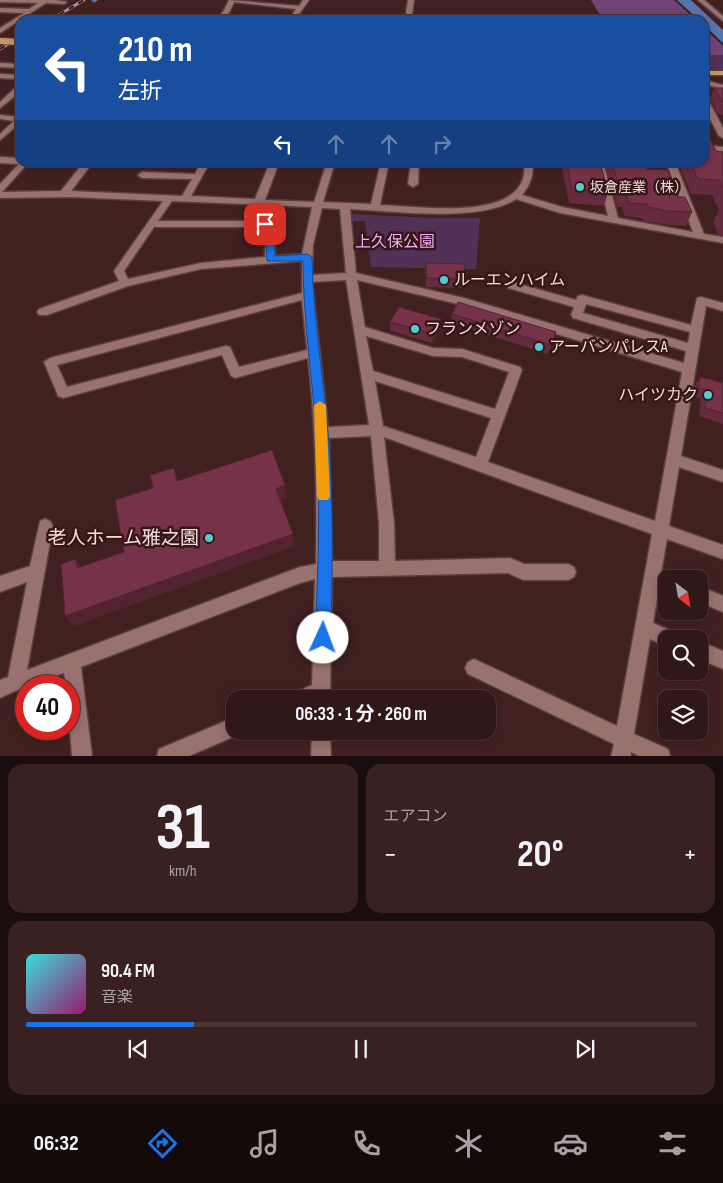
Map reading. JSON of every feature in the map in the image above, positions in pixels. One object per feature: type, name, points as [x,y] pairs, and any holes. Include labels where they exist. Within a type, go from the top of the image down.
[{"type":"main road","points":[[0,41],[15,42]]},
{"type":"main road","points":[[709,73],[723,73]]},
{"type":"street","points":[[0,0],[64,2]]},
{"type":"street","points":[[224,15],[232,0],[300,8]]},
{"type":"street","points":[[295,15],[306,0]]},
{"type":"street","points":[[409,15],[411,0]]},
{"type":"street","points":[[701,0],[723,19]]},
{"type":"street","points":[[24,15],[45,1]]},
{"type":"street","points":[[0,10],[30,11]]},
{"type":"street","points":[[0,32],[15,22]]},
{"type":"street","points":[[0,65],[15,66]]},
{"type":"street","points":[[0,76],[15,77]]},
{"type":"street","points":[[709,83],[723,87]]},
{"type":"street","points":[[0,106],[15,96]]},
{"type":"street","points":[[709,109],[723,136]]},
{"type":"street","points":[[0,118],[15,119]]},
{"type":"street","points":[[0,138],[15,124]]},
{"type":"street","points":[[709,149],[723,150]]},
{"type":"street","points":[[0,160],[15,161]]},
{"type":"street","points":[[0,190],[21,167]]},
{"type":"street","points":[[64,194],[85,167]]},
{"type":"street","points":[[186,198],[203,167]]},
{"type":"street","points":[[260,202],[272,167]]},
{"type":"street","points":[[321,690],[325,569],[322,433],[308,295],[307,257],[312,227],[329,167]]},
{"type":"street","points":[[375,208],[384,167]]},
{"type":"street","points":[[413,184],[415,167]]},
{"type":"street","points":[[0,196],[64,194],[170,197],[345,207],[461,211],[488,208],[517,196],[528,177],[529,167]]},
{"type":"street","points":[[600,167],[614,221]]},
{"type":"street","points":[[672,167],[700,236]]},
{"type":"street","points":[[142,174],[198,177]]},
{"type":"street","points":[[517,196],[552,208],[723,240]]},
{"type":"street","points":[[125,283],[119,270],[170,197]]},
{"type":"street","points":[[345,207],[346,245],[353,276],[376,430],[383,463],[387,568]]},
{"type":"street","points":[[152,224],[265,224],[270,231],[270,259]]},
{"type":"street","points":[[43,312],[125,283],[201,266],[307,257]]},
{"type":"street","points":[[308,279],[353,276],[460,301],[688,369]]},
{"type":"street","points":[[512,286],[580,305]]},
{"type":"street","points":[[308,295],[50,362],[63,393],[226,350],[235,373],[314,352]]},
{"type":"street","points":[[692,348],[577,315],[582,299],[696,330]]},
{"type":"street","points":[[659,570],[661,530],[701,301],[723,307]]},
{"type":"street","points":[[360,330],[433,352],[462,353],[516,370],[480,465]]},
{"type":"street","points":[[368,374],[499,415]]},
{"type":"street","points":[[322,433],[376,430],[723,552]]},
{"type":"street","points":[[673,460],[723,476]]},
{"type":"street","points":[[18,675],[45,526]]},
{"type":"street","points":[[37,675],[300,575],[325,569],[510,565],[523,572],[568,572]]},
{"type":"street","points":[[0,584],[37,572]]},
{"type":"street","points":[[622,747],[643,628],[658,583]]},
{"type":"street","points":[[708,598],[723,604]]},
{"type":"street","points":[[643,628],[658,634]]},
{"type":"street","points":[[708,654],[723,660]]},
{"type":"street","points":[[72,662],[82,756]]},
{"type":"street","points":[[474,668],[622,747],[661,756]]},
{"type":"street","points":[[0,689],[15,683]]},
{"type":"street","points":[[166,756],[226,730]]},
{"type":"street","points":[[321,740],[321,756]]},
{"type":"green space","points":[[709,55],[723,55],[723,71],[709,71]]},
{"type":"green space","name":"上久保公園","points":[[349,214],[480,218],[476,269],[371,267],[365,221],[349,221]]},
{"type":"shaded area","points":[[591,0],[674,0],[690,15],[600,15]]},
{"type":"shaded area","points":[[709,33],[723,46],[723,55],[709,55]]},
{"type":"water","points":[[677,0],[691,0],[707,15],[694,15]]},
{"type":"water","points":[[709,17],[723,30],[723,43],[709,30]]},
{"type":"building","points":[[714,88],[723,88],[723,103]]},
{"type":"building","points":[[709,137],[716,151],[723,152],[723,188],[719,180],[698,179],[692,167],[709,167]]},
{"type":"building","points":[[568,167],[601,167],[608,192],[572,190]]},
{"type":"building","points":[[613,167],[646,167],[647,169],[668,170],[678,197],[685,197],[692,212],[668,211],[648,207],[647,204],[629,203],[626,194],[621,193]]},
{"type":"building","points":[[426,263],[464,264],[466,279],[427,278]]},
{"type":"building","points":[[458,302],[556,332],[551,345],[452,314]]},
{"type":"building","points":[[399,307],[441,319],[433,334],[390,322]]},
{"type":"building","points":[[700,377],[723,383],[723,413],[705,408],[707,390],[698,388]]},
{"type":"building","name":"老人ホーム雅之園","points":[[272,450],[285,485],[276,489],[293,534],[65,616],[61,564],[76,559],[77,568],[124,552],[115,500],[153,488],[150,475],[174,468],[177,481]]},
{"type":"railway","points":[[58,15],[84,0]]},
{"type":"railway","points":[[0,49],[15,40]]},
{"type":"slow traffic","points":[[320,405],[324,496]]},
{"type":"place","name":"坂倉産業（株）","points":[[580,187]]},
{"type":"place","name":"ルーエンハイム","points":[[444,280]]},
{"type":"place","name":"フランメゾン","points":[[415,329]]},
{"type":"place","name":"アーバンパレスA","points":[[539,347]]},
{"type":"place","name":"ハイツカク","points":[[708,395]]},
{"type":"place","name":"老人ホーム雅之園","points":[[209,538]]},
{"type":"route","points":[[265,224],[270,231],[270,259],[307,257],[308,295],[322,433],[325,569],[323,638]]}]
